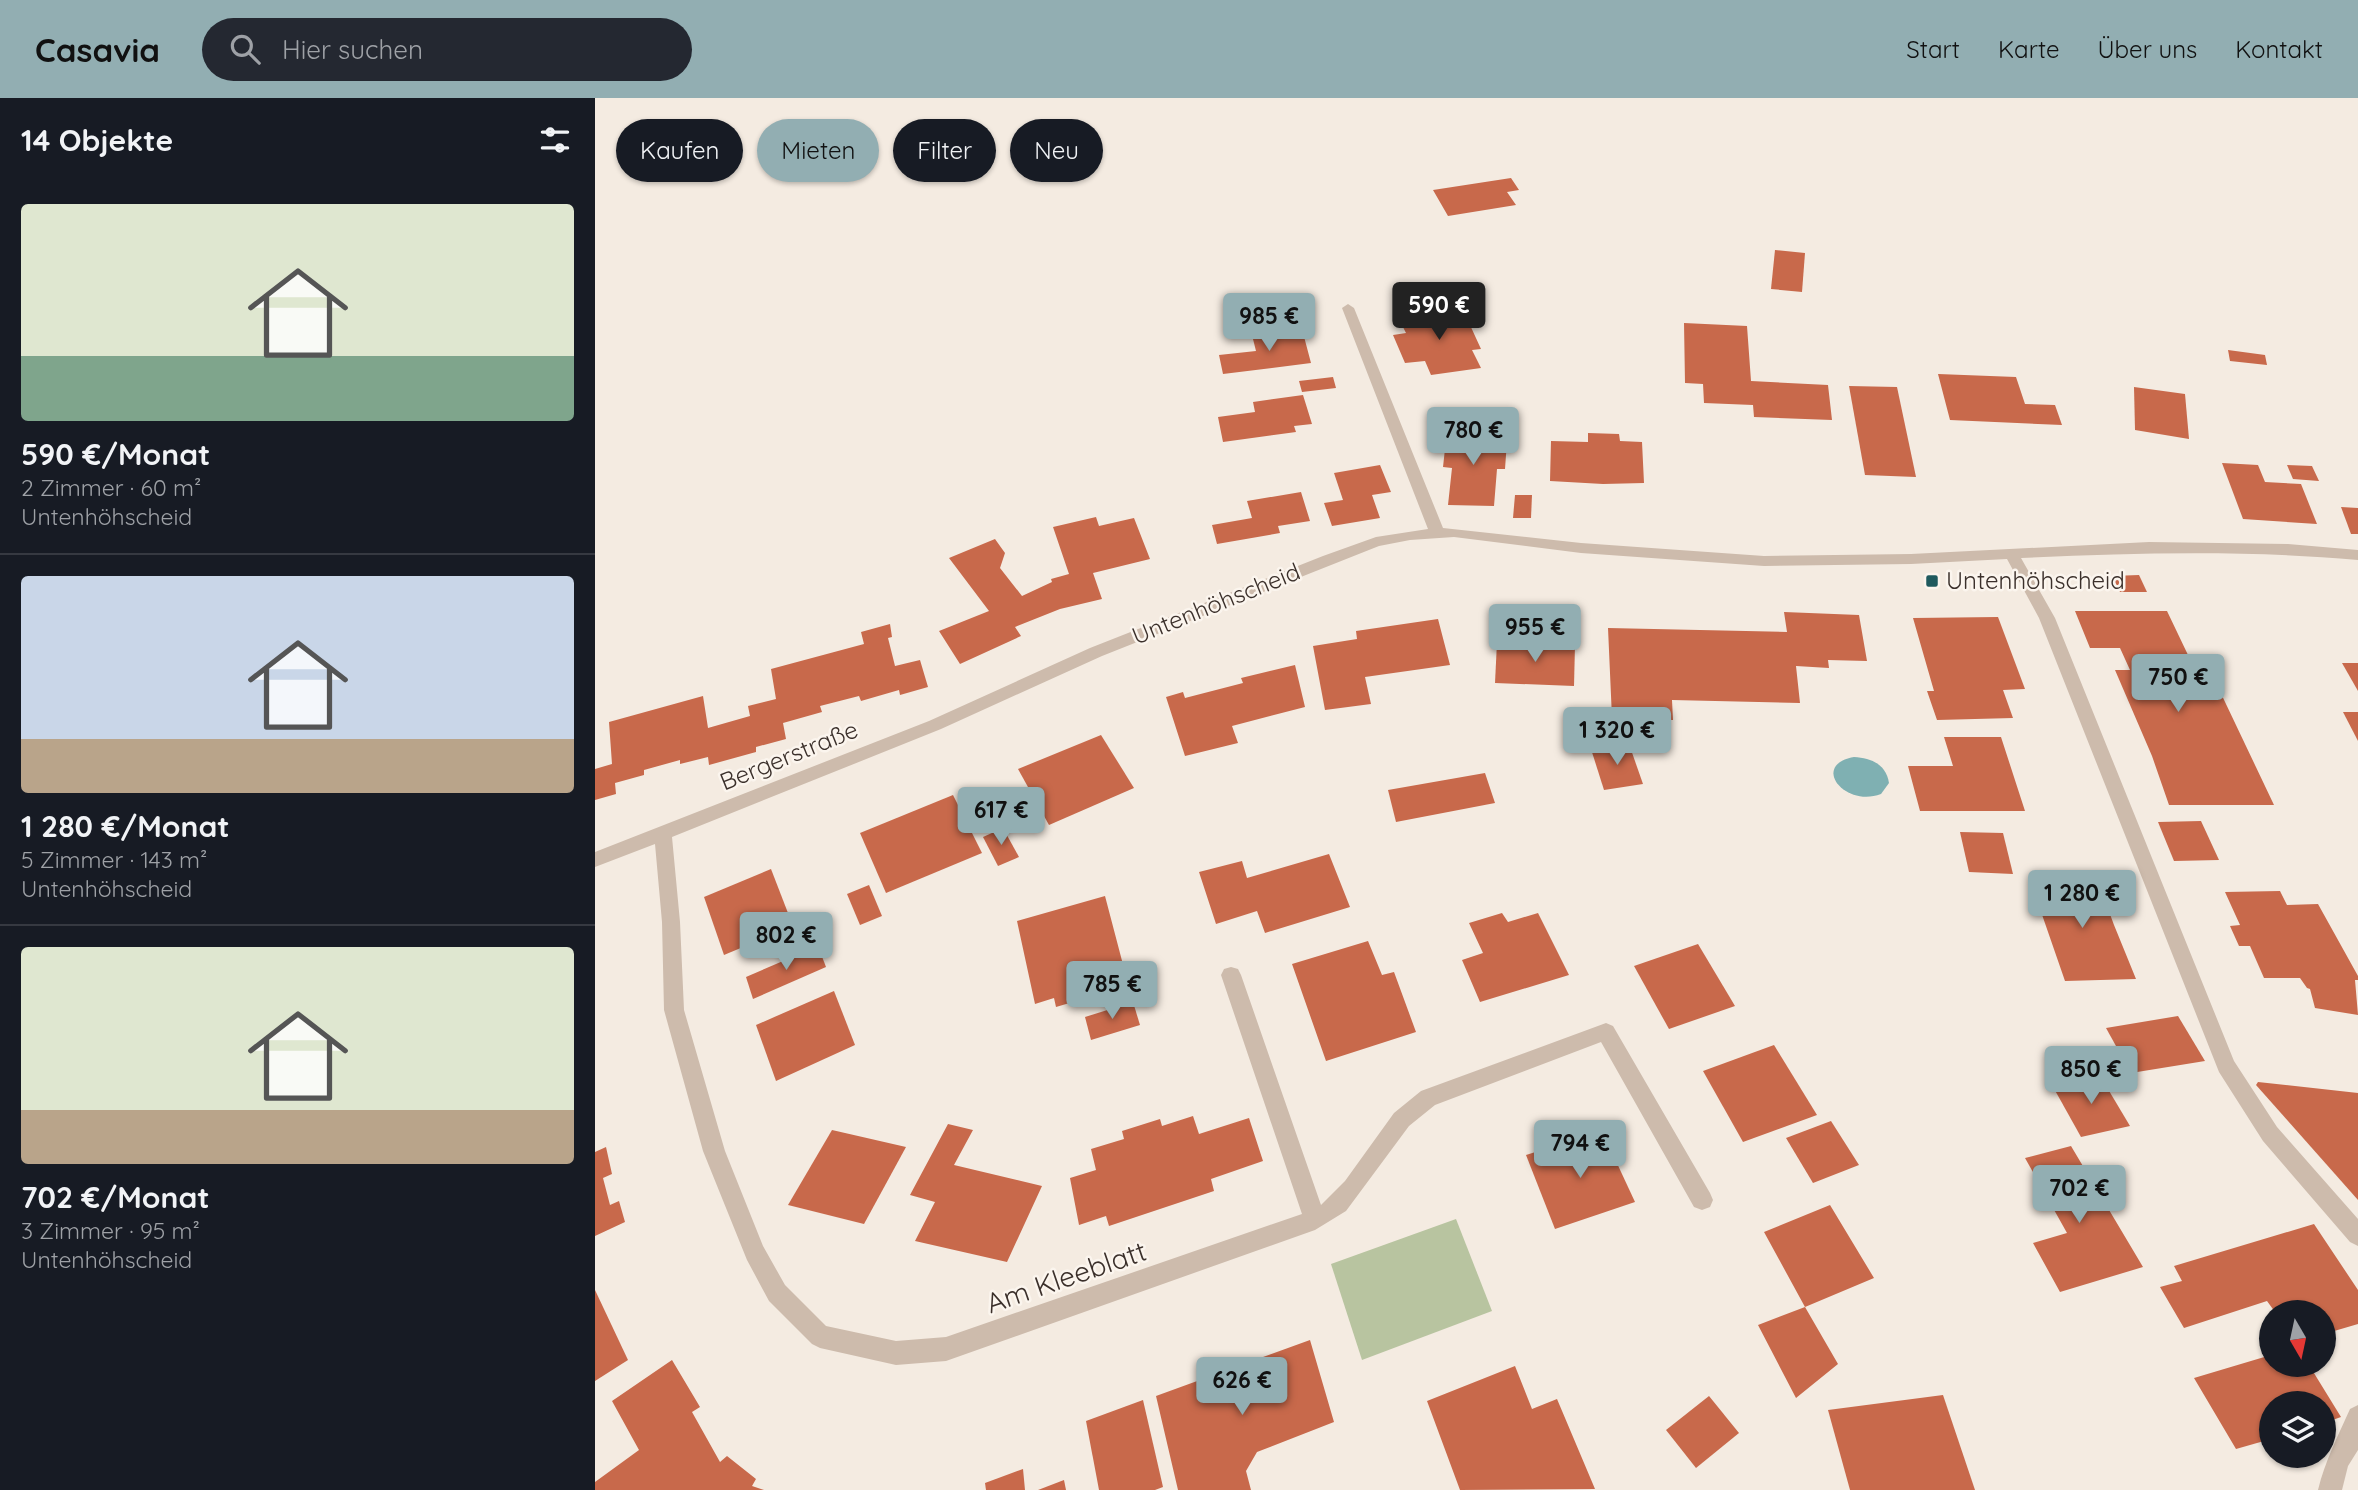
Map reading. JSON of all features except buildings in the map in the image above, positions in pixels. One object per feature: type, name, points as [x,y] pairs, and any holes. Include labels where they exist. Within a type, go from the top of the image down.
[{"type":"street","points":[[1348,308],[1437,532]]},
{"type":"street","name":"Untenhöhscheid","points":[[1001,696],[1096,652],[1328,559],[1377,542],[1437,532],[1581,548],[1764,561],[1864,561],[2011,552],[2216,546],[2358,555]]},
{"type":"street","points":[[2011,552],[2046,618],[2079,696],[2226,1066],[2270,1134],[2358,1235]]},
{"type":"street","name":"Bergerstraße","points":[[595,860],[1001,696]]},
{"type":"street","name":"Am Kleeblatt","points":[[663,833],[671,922],[674,1010],[714,1151],[755,1252],[777,1293],[820,1336],[896,1353],[946,1349],[1315,1220],[1342,1201],[1396,1125],[1417,1104],[1606,1032],[1702,1200]]},
{"type":"street","points":[[1231,975],[1315,1220]]},
{"type":"street","points":[[2330,1490],[2337,1462],[2354,1432],[2358,1417]]},
{"type":"green space","points":[[1456,1219],[1492,1311],[1362,1360],[1331,1264]]},
{"type":"water","points":[[1854,757],[1877,763],[1885,771],[1889,783],[1881,794],[1868,797],[1855,795],[1838,784],[1834,776],[1835,768],[1841,761]]},
{"type":"place","name":"Untenhöhscheid","points":[[1932,581]]}]
